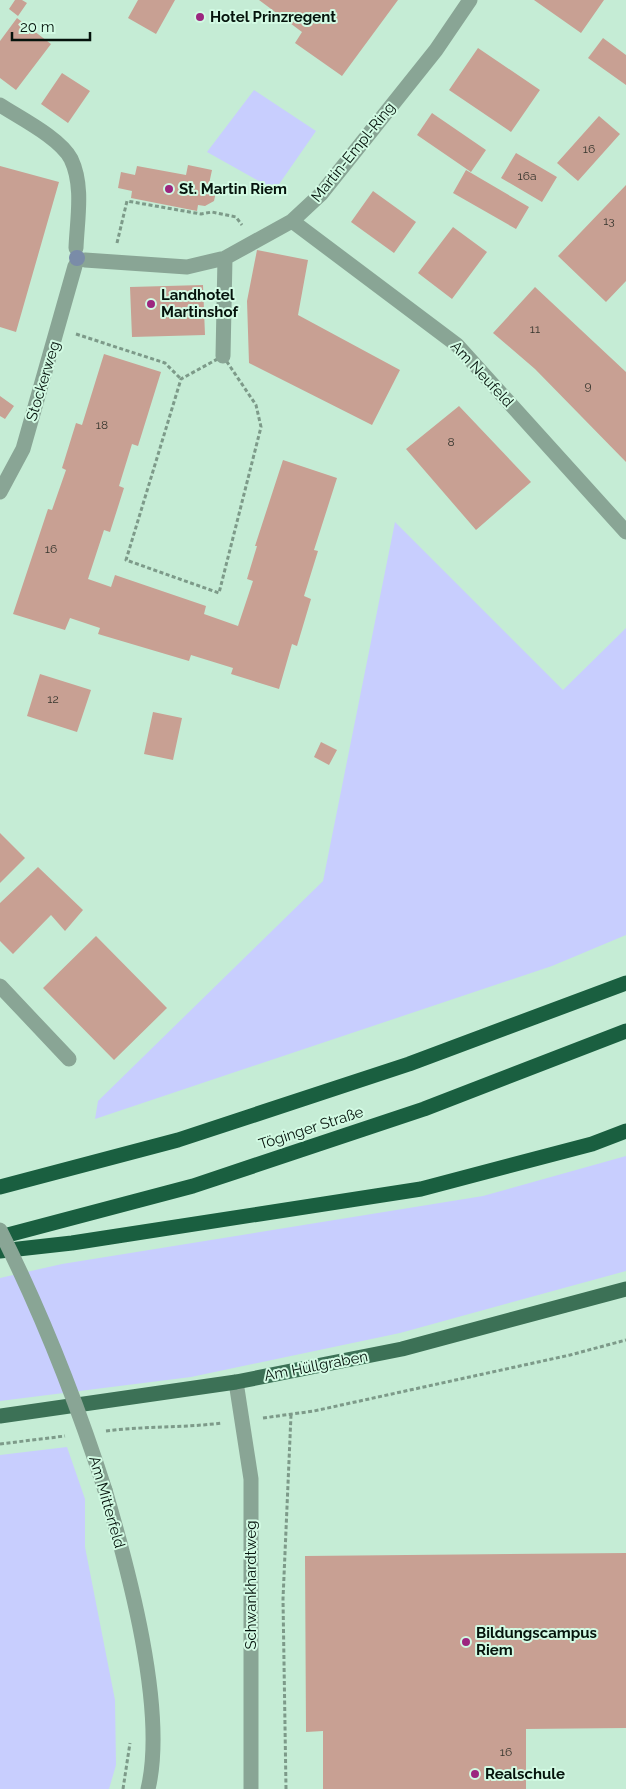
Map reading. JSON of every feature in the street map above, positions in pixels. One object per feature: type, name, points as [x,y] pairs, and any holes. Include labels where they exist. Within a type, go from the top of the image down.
[{"type":"highway","name":"Töginger Straße","points":[[0,1187],[178,1140],[409,1064],[626,982]]},
{"type":"highway","name":"Töginger Straße","points":[[0,1237],[202,1183],[424,1109],[626,1031]]},
{"type":"highway","points":[[0,1251],[72,1243],[422,1189],[592,1144],[626,1132]]},
{"type":"main road","name":"Am Hüllgraben","points":[[0,1416],[236,1382],[402,1349],[626,1289]]},
{"type":"street","name":"Martin-Empl-Ring","points":[[79,258],[187,267],[225,258],[292,221],[321,194],[436,50],[470,0]]},
{"type":"street","points":[[0,105],[54,141],[71,159],[79,188],[79,258]]},
{"type":"street","name":"Am Neufeld","points":[[292,221],[457,345],[626,532]]},
{"type":"street","name":"Stockerweg","points":[[0,492],[23,449],[79,258]]},
{"type":"street","points":[[223,356],[225,258]]},
{"type":"street","points":[[0,986],[69,1059]]},
{"type":"street","name":"Am Mitterfeld","points":[[0,1230],[51,1340],[84,1427],[105,1490],[128,1576],[151,1712],[152,1744],[148,1789]]},
{"type":"street","name":"Schwankhardtweg","points":[[236,1382],[251,1479],[251,1789]]},
{"type":"path","points":[[118,238],[127,201],[201,214],[212,212],[238,219]]},
{"type":"path","points":[[59,328],[165,363],[181,379]]},
{"type":"path","points":[[223,356],[256,405],[261,427],[219,593],[126,560],[181,379],[223,356]]},
{"type":"path","points":[[105,1431],[142,1426],[202,1425],[291,1415],[560,1357],[626,1340]]},
{"type":"path","points":[[286,1789],[283,1599],[291,1415]]},
{"type":"path","points":[[0,1444],[68,1435]]},
{"type":"path","points":[[123,1789],[130,1735]]},
{"type":"shaded area","points":[[254,90],[316,131],[275,190],[207,152]]},
{"type":"shaded area","points":[[395,522],[563,690],[626,628],[626,935],[552,966],[95,1119],[98,1101],[323,881]]},
{"type":"shaded area","points":[[626,1156],[626,1271],[400,1333],[191,1377],[0,1401],[0,1278],[62,1264],[483,1196]]},
{"type":"shaded area","points":[[67,1447],[85,1499],[85,1547],[115,1700],[116,1765],[109,1789],[0,1789],[0,1455]]},
{"type":"building","points":[[15,0],[22,0],[27,3],[18,16],[9,9]]},
{"type":"building","points":[[138,0],[175,0],[156,34],[128,18]]},
{"type":"building","points":[[259,0],[398,0],[342,76],[295,43],[302,32]]},
{"type":"building","points":[[534,0],[604,0],[581,33]]},
{"type":"building","points":[[17,18],[51,44],[16,90],[0,78],[0,41]]},
{"type":"building","points":[[603,38],[626,55],[626,85],[588,58]]},
{"type":"building","points":[[478,48],[540,90],[511,132],[449,90]]},
{"type":"building","points":[[62,73],[90,91],[68,123],[41,104]]},
{"type":"building","points":[[432,113],[486,150],[471,172],[417,135]]},
{"type":"building","points":[[599,116],[620,134],[578,181],[557,163]]},
{"type":"building","points":[[516,153],[557,177],[542,202],[501,178]]},
{"type":"building","name":"St. Martin Riem","points":[[188,165],[212,170],[209,184],[216,192],[214,201],[205,206],[198,205],[197,211],[131,198],[132,191],[118,188],[121,172],[135,175],[137,166],[186,175]]},
{"type":"building","points":[[0,166],[59,182],[16,332],[0,327]]},
{"type":"building","points":[[466,170],[529,207],[516,229],[453,193]]},
{"type":"building","points":[[626,185],[626,281],[606,302],[558,256]]},
{"type":"building","points":[[373,191],[416,222],[394,253],[351,222]]},
{"type":"building","points":[[453,227],[487,252],[452,299],[418,273]]},
{"type":"building","points":[[257,250],[308,260],[298,315],[400,370],[372,425],[249,363],[247,301]]},
{"type":"building","points":[[203,285],[205,335],[132,337],[130,287]]},
{"type":"building","points":[[535,287],[626,372],[626,462],[535,369],[493,333]]},
{"type":"building","points":[[104,354],[161,372],[138,446],[132,444],[119,486],[124,488],[110,532],[104,530],[88,579],[111,587],[115,575],[206,606],[204,614],[238,626],[253,581],[247,579],[257,546],[255,546],[283,460],[337,478],[314,550],[318,551],[304,596],[311,599],[297,646],[292,644],[279,689],[231,674],[233,668],[191,655],[189,661],[98,634],[100,628],[70,618],[65,630],[13,614],[48,509],[52,510],[66,470],[62,468],[76,423],[82,425]]},
{"type":"building","points":[[0,396],[14,406],[5,419],[0,416]]},
{"type":"building","points":[[459,406],[531,482],[476,530],[406,449]]},
{"type":"building","points":[[40,674],[91,690],[77,732],[27,716]]},
{"type":"building","points":[[153,712],[182,718],[173,760],[144,754]]},
{"type":"building","points":[[321,742],[337,750],[329,765],[314,757]]},
{"type":"building","points":[[0,833],[25,858],[0,883]]},
{"type":"building","points":[[38,867],[83,910],[65,931],[51,915],[13,954],[0,941],[0,903]]},
{"type":"building","points":[[96,936],[167,1008],[114,1060],[43,988]]},
{"type":"building","name":"Bildungscampus Riem","points":[[626,1553],[626,1728],[526,1729],[526,1789],[323,1789],[323,1731],[306,1732],[305,1556]]},
{"type":"place","name":"Hotel Prinzregent","points":[[200,17]]},
{"type":"place","name":"St. Martin Riem","points":[[169,189]]},
{"type":"place","name":"Landhotel Martinshof","points":[[151,304]]},
{"type":"place","name":"Bildungscampus Riem","points":[[466,1642]]},
{"type":"place","name":"Realschule","points":[[475,1774]]}]
